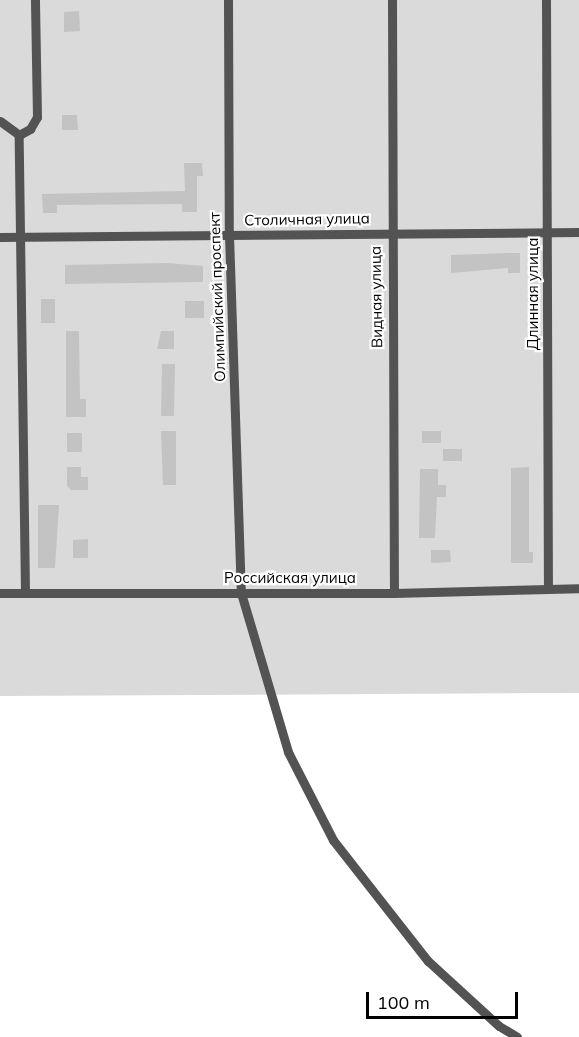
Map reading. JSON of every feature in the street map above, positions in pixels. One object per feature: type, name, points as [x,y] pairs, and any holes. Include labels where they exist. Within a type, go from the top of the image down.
[{"type":"street","points":[[19,135],[30,129],[37,117],[35,0]]},
{"type":"street","name":"Олимпийский проспект","points":[[228,0],[229,235],[241,593],[288,752],[333,840],[428,961],[498,1026],[517,1037]]},
{"type":"street","name":"Видная улица","points":[[392,0],[394,593]]},
{"type":"street","name":"Длинная улица","points":[[546,0],[548,588]]},
{"type":"street","points":[[0,121],[19,135]]},
{"type":"street","points":[[19,135],[25,592]]},
{"type":"street","name":"Столичная улица","points":[[0,237],[579,232]]},
{"type":"street","name":"Российская улица","points":[[0,592],[394,593],[579,588]]},
{"type":"shaded area","points":[[0,0],[579,0],[579,693],[0,696]]},
{"type":"building","points":[[79,11],[80,31],[64,32],[64,12]]},
{"type":"building","points":[[62,115],[77,115],[78,130],[62,130]]},
{"type":"building","points":[[184,163],[202,163],[203,176],[197,176],[197,212],[182,212],[182,204],[57,205],[57,213],[43,213],[42,194],[185,191]]},
{"type":"building","points":[[520,253],[520,273],[508,273],[508,268],[451,273],[451,255]]},
{"type":"building","points":[[167,263],[203,266],[203,282],[65,284],[65,265]]},
{"type":"building","points":[[41,299],[55,299],[55,323],[41,323]]},
{"type":"building","points":[[185,301],[204,301],[204,318],[185,318]]},
{"type":"building","points":[[66,331],[79,331],[80,399],[86,399],[86,417],[66,417]]},
{"type":"building","points":[[161,331],[174,331],[174,349],[157,349]]},
{"type":"building","points":[[162,364],[175,364],[174,416],[161,416]]},
{"type":"building","points":[[161,431],[176,431],[176,485],[163,485]]},
{"type":"building","points":[[422,431],[441,431],[441,443],[422,443]]},
{"type":"building","points":[[67,433],[82,433],[82,452],[67,452]]},
{"type":"building","points":[[443,449],[462,449],[462,461],[443,461]]},
{"type":"building","points":[[67,467],[81,467],[81,477],[88,477],[88,490],[71,490],[67,486]]},
{"type":"building","points":[[529,467],[529,552],[533,552],[533,563],[511,563],[511,468]]},
{"type":"building","points":[[420,469],[438,469],[438,485],[446,485],[446,497],[437,497],[435,538],[419,538]]},
{"type":"building","points":[[38,505],[59,505],[55,568],[38,568]]},
{"type":"building","points":[[88,539],[88,558],[73,558],[73,540]]},
{"type":"building","points":[[431,550],[450,550],[451,562],[431,563]]}]
